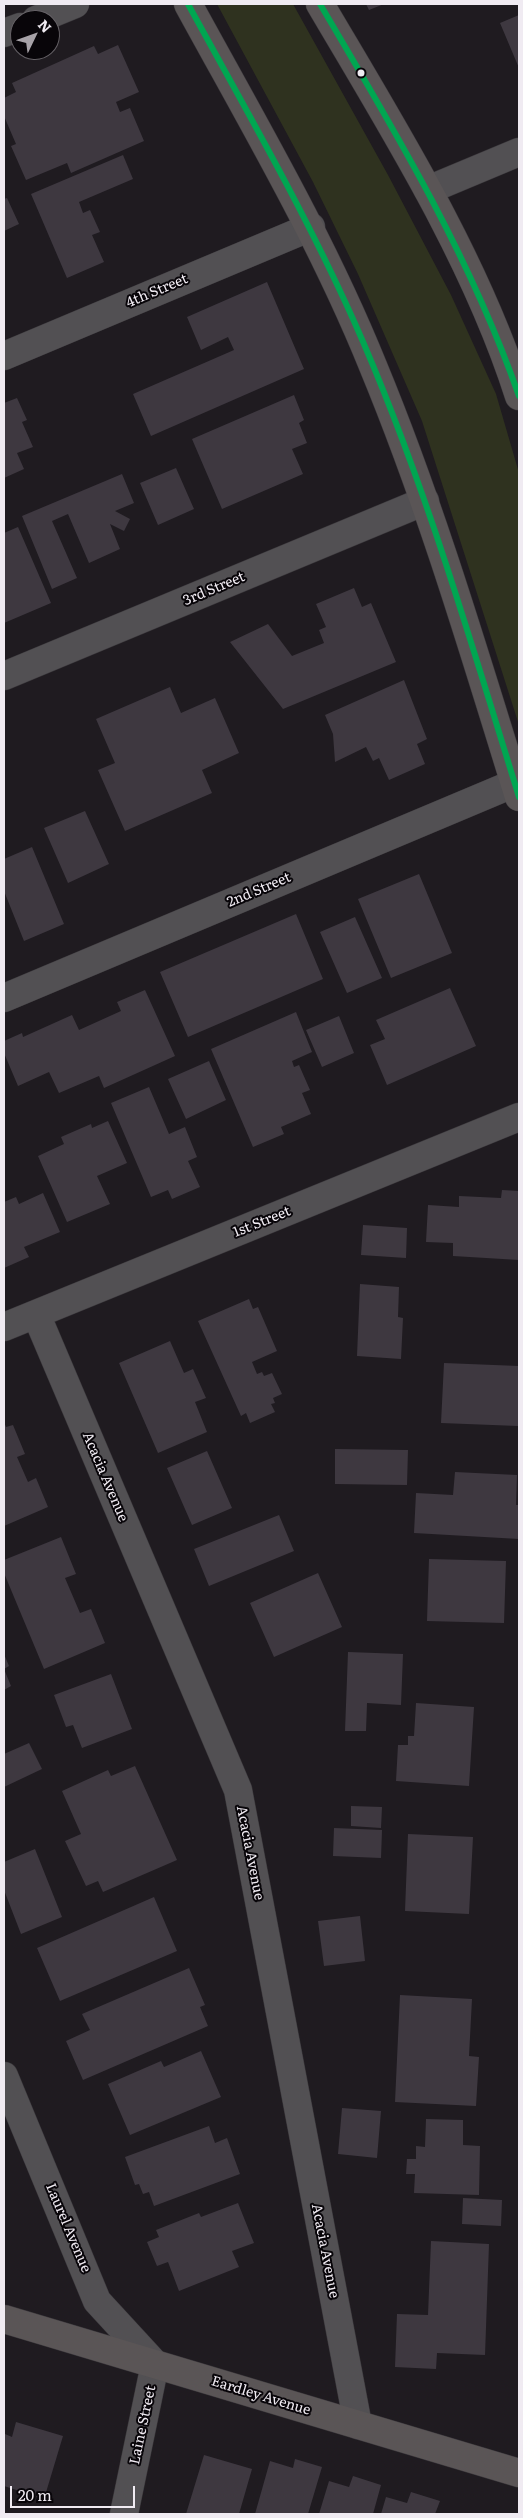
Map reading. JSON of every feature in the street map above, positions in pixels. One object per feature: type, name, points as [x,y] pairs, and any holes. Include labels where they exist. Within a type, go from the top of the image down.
[{"type":"main road","points":[[188,4],[311,227],[373,366],[425,501],[517,790]]},
{"type":"main road","points":[[320,4],[428,190],[491,322],[519,396]]},
{"type":"main road","name":"Eardley Avenue","points":[[4,2319],[519,2472]]},
{"type":"street","points":[[60,10],[75,4]]},
{"type":"street","points":[[428,190],[519,152]]},
{"type":"street","name":"4th Street","points":[[4,356],[311,227]]},
{"type":"street","name":"3rd Street","points":[[4,676],[425,501]]},
{"type":"street","name":"2nd Street","points":[[4,998],[517,790]]},
{"type":"street","name":"1st Street","points":[[4,1327],[519,1117]]},
{"type":"street","name":"Acacia Avenue","points":[[36,1314],[238,1790],[358,2425]]},
{"type":"street","name":"Laurel Avenue","points":[[4,2076],[97,2301],[155,2364]]},
{"type":"street","name":"Laine Street","points":[[124,2514],[155,2364]]},
{"type":"green space","points":[[217,4],[293,4],[388,175],[451,295],[496,394],[519,473],[519,725],[422,421],[358,274],[313,182]]},
{"type":"building","points":[[366,4],[384,4],[369,10]]},
{"type":"building","points":[[519,15],[519,68],[500,23]]},
{"type":"building","points":[[118,45],[139,92],[116,102],[120,112],[130,108],[144,141],[71,173],[67,163],[26,180],[11,146],[16,144],[4,116],[4,98],[16,92],[12,83],[94,46],[98,54]]},
{"type":"building","points":[[123,155],[133,179],[79,202],[83,213],[90,210],[100,232],[92,235],[104,262],[67,278],[31,194]]},
{"type":"building","points":[[7,198],[19,224],[4,231],[4,199]]},
{"type":"building","points":[[267,282],[304,369],[151,436],[133,394],[234,350],[228,337],[201,350],[187,317]]},
{"type":"building","points":[[294,395],[304,420],[299,423],[307,443],[292,449],[303,474],[222,509],[192,439]]},
{"type":"building","points":[[17,398],[27,420],[22,422],[33,447],[17,453],[24,469],[4,478],[4,403]]},
{"type":"building","points":[[176,468],[194,509],[158,525],[140,483]]},
{"type":"building","points":[[122,474],[134,503],[115,511],[130,519],[124,531],[110,524],[120,549],[89,563],[68,514],[52,521],[77,578],[52,589],[22,516]]},
{"type":"building","points":[[18,527],[51,603],[4,623],[4,533]]},
{"type":"building","points":[[354,588],[362,607],[371,603],[396,662],[283,709],[230,642],[268,624],[292,656],[324,643],[319,630],[326,627],[316,604]]},
{"type":"building","points":[[404,680],[427,739],[417,744],[425,764],[389,780],[379,758],[373,761],[366,747],[335,762],[333,734],[325,715]]},
{"type":"building","points":[[170,687],[181,713],[215,698],[239,753],[202,770],[212,793],[125,831],[98,770],[115,763],[96,719]]},
{"type":"building","points":[[85,811],[109,864],[68,883],[44,828]]},
{"type":"building","points":[[32,847],[64,924],[24,941],[4,891],[4,859]]},
{"type":"building","points":[[419,874],[452,953],[391,978],[358,899]]},
{"type":"building","points":[[296,914],[323,979],[188,1037],[160,972]]},
{"type":"building","points":[[355,917],[382,978],[347,993],[320,932]]},
{"type":"building","points":[[450,988],[476,1046],[387,1085],[370,1045],[385,1039],[376,1020]]},
{"type":"building","points":[[145,990],[175,1056],[104,1088],[99,1076],[59,1093],[49,1072],[18,1086],[4,1053],[4,1041],[22,1033],[23,1037],[72,1015],[79,1030],[121,1011],[117,1002]]},
{"type":"building","points":[[296,1012],[312,1052],[292,1061],[294,1067],[299,1065],[310,1090],[302,1093],[311,1114],[281,1127],[284,1134],[253,1147],[211,1049]]},
{"type":"building","points":[[339,1016],[354,1053],[322,1067],[306,1030]]},
{"type":"building","points":[[209,1061],[226,1100],[186,1119],[168,1079]]},
{"type":"building","points":[[149,1087],[169,1134],[185,1127],[197,1157],[188,1161],[200,1187],[172,1199],[168,1190],[151,1197],[111,1103]]},
{"type":"building","points":[[108,1121],[127,1163],[97,1176],[110,1204],[67,1222],[38,1156],[64,1144],[61,1137],[91,1124],[92,1128]]},
{"type":"building","points":[[502,1190],[519,1191],[519,1260],[453,1256],[453,1243],[426,1242],[428,1205],[459,1207],[459,1196],[501,1198]]},
{"type":"building","points":[[43,1193],[60,1232],[24,1247],[29,1257],[4,1268],[4,1202],[16,1197],[19,1204]]},
{"type":"building","points":[[363,1225],[407,1228],[406,1258],[361,1255]]},
{"type":"building","points":[[360,1284],[399,1287],[398,1317],[403,1318],[401,1359],[357,1356]]},
{"type":"building","points":[[249,1299],[253,1309],[258,1307],[277,1351],[252,1362],[257,1374],[262,1372],[264,1376],[272,1373],[282,1394],[273,1398],[275,1403],[271,1404],[275,1412],[250,1423],[246,1413],[241,1416],[198,1321]]},
{"type":"building","points":[[170,1341],[184,1373],[193,1369],[206,1398],[195,1402],[207,1432],[158,1453],[119,1363]]},
{"type":"building","points":[[444,1363],[519,1366],[518,1426],[441,1423]]},
{"type":"building","points":[[4,1422],[6,1427],[13,1425],[25,1454],[17,1457],[28,1482],[36,1478],[48,1507],[4,1526]]},
{"type":"building","points":[[335,1449],[408,1450],[407,1485],[335,1484]]},
{"type":"building","points":[[207,1451],[232,1508],[192,1525],[167,1468]]},
{"type":"building","points":[[455,1472],[517,1475],[516,1505],[519,1505],[519,1539],[414,1533],[416,1493],[453,1495]]},
{"type":"building","points":[[279,1515],[294,1551],[209,1586],[194,1549]]},
{"type":"building","points":[[61,1537],[76,1574],[65,1578],[80,1613],[91,1609],[105,1643],[44,1669],[4,1573],[4,1560]]},
{"type":"building","points":[[429,1559],[506,1561],[504,1623],[427,1621]]},
{"type":"building","points":[[318,1573],[342,1627],[274,1657],[250,1603]]},
{"type":"building","points":[[348,1652],[403,1654],[401,1705],[367,1703],[366,1731],[345,1731]]},
{"type":"building","points":[[4,1654],[9,1666],[4,1669]]},
{"type":"building","points":[[4,1669],[11,1686],[4,1690]]},
{"type":"building","points":[[111,1674],[132,1729],[82,1748],[73,1725],[66,1727],[54,1695]]},
{"type":"building","points":[[416,1703],[474,1707],[469,1786],[396,1781],[398,1745],[408,1745],[408,1736],[414,1736]]},
{"type":"building","points":[[29,1743],[42,1769],[4,1787],[4,1754]]},
{"type":"building","points":[[135,1766],[177,1860],[103,1892],[98,1881],[86,1886],[65,1841],[81,1834],[62,1791],[108,1770],[111,1776]]},
{"type":"building","points":[[351,1806],[382,1807],[381,1828],[351,1826]]},
{"type":"building","points":[[334,1828],[382,1830],[381,1858],[333,1856]]},
{"type":"building","points":[[408,1834],[473,1837],[469,1914],[405,1911]]},
{"type":"building","points":[[35,1849],[62,1917],[21,1934],[4,1890],[4,1862]]},
{"type":"building","points":[[154,1897],[177,1951],[60,2001],[37,1948]]},
{"type":"building","points":[[360,1916],[365,1961],[324,1966],[318,1921]]},
{"type":"building","points":[[189,1968],[205,2005],[200,2007],[208,2026],[83,2080],[66,2041],[90,2030],[82,2014]]},
{"type":"building","points":[[400,1995],[472,1999],[469,2056],[479,2057],[476,2106],[395,2102]]},
{"type":"building","points":[[201,2051],[221,2097],[130,2135],[108,2084],[161,2061],[164,2067]]},
{"type":"building","points":[[342,2108],[381,2111],[377,2158],[338,2154]]},
{"type":"building","points":[[426,2119],[463,2120],[463,2145],[480,2146],[479,2195],[414,2193],[415,2174],[406,2174],[407,2159],[416,2159],[416,2146],[425,2147]]},
{"type":"building","points":[[209,2126],[215,2143],[227,2138],[240,2174],[154,2206],[149,2192],[143,2194],[139,2184],[135,2185],[125,2157]]},
{"type":"building","points":[[463,2198],[502,2200],[501,2226],[462,2224]]},
{"type":"building","points":[[238,2203],[254,2243],[232,2251],[239,2267],[179,2291],[168,2262],[157,2266],[147,2242],[159,2237],[156,2230],[199,2213],[201,2217]]},
{"type":"building","points":[[431,2241],[489,2244],[485,2355],[437,2353],[436,2369],[395,2367],[397,2314],[428,2315]]},
{"type":"building","points":[[16,2422],[63,2436],[44,2499],[4,2486],[5,2434],[12,2437]]},
{"type":"building","points":[[204,2455],[252,2469],[239,2514],[186,2514]]},
{"type":"building","points":[[295,2459],[322,2467],[308,2514],[255,2514],[270,2461],[293,2468]]},
{"type":"building","points":[[353,2476],[381,2485],[373,2514],[319,2514],[329,2481],[349,2487]]},
{"type":"building","points":[[411,2492],[440,2501],[435,2514],[381,2514],[386,2497],[407,2503]]},
{"type":"transit line","points":[[188,4],[315,238],[378,377],[423,495],[519,797]]},
{"type":"transit line","points":[[320,4],[403,147],[454,244],[478,294],[519,396]]}]
